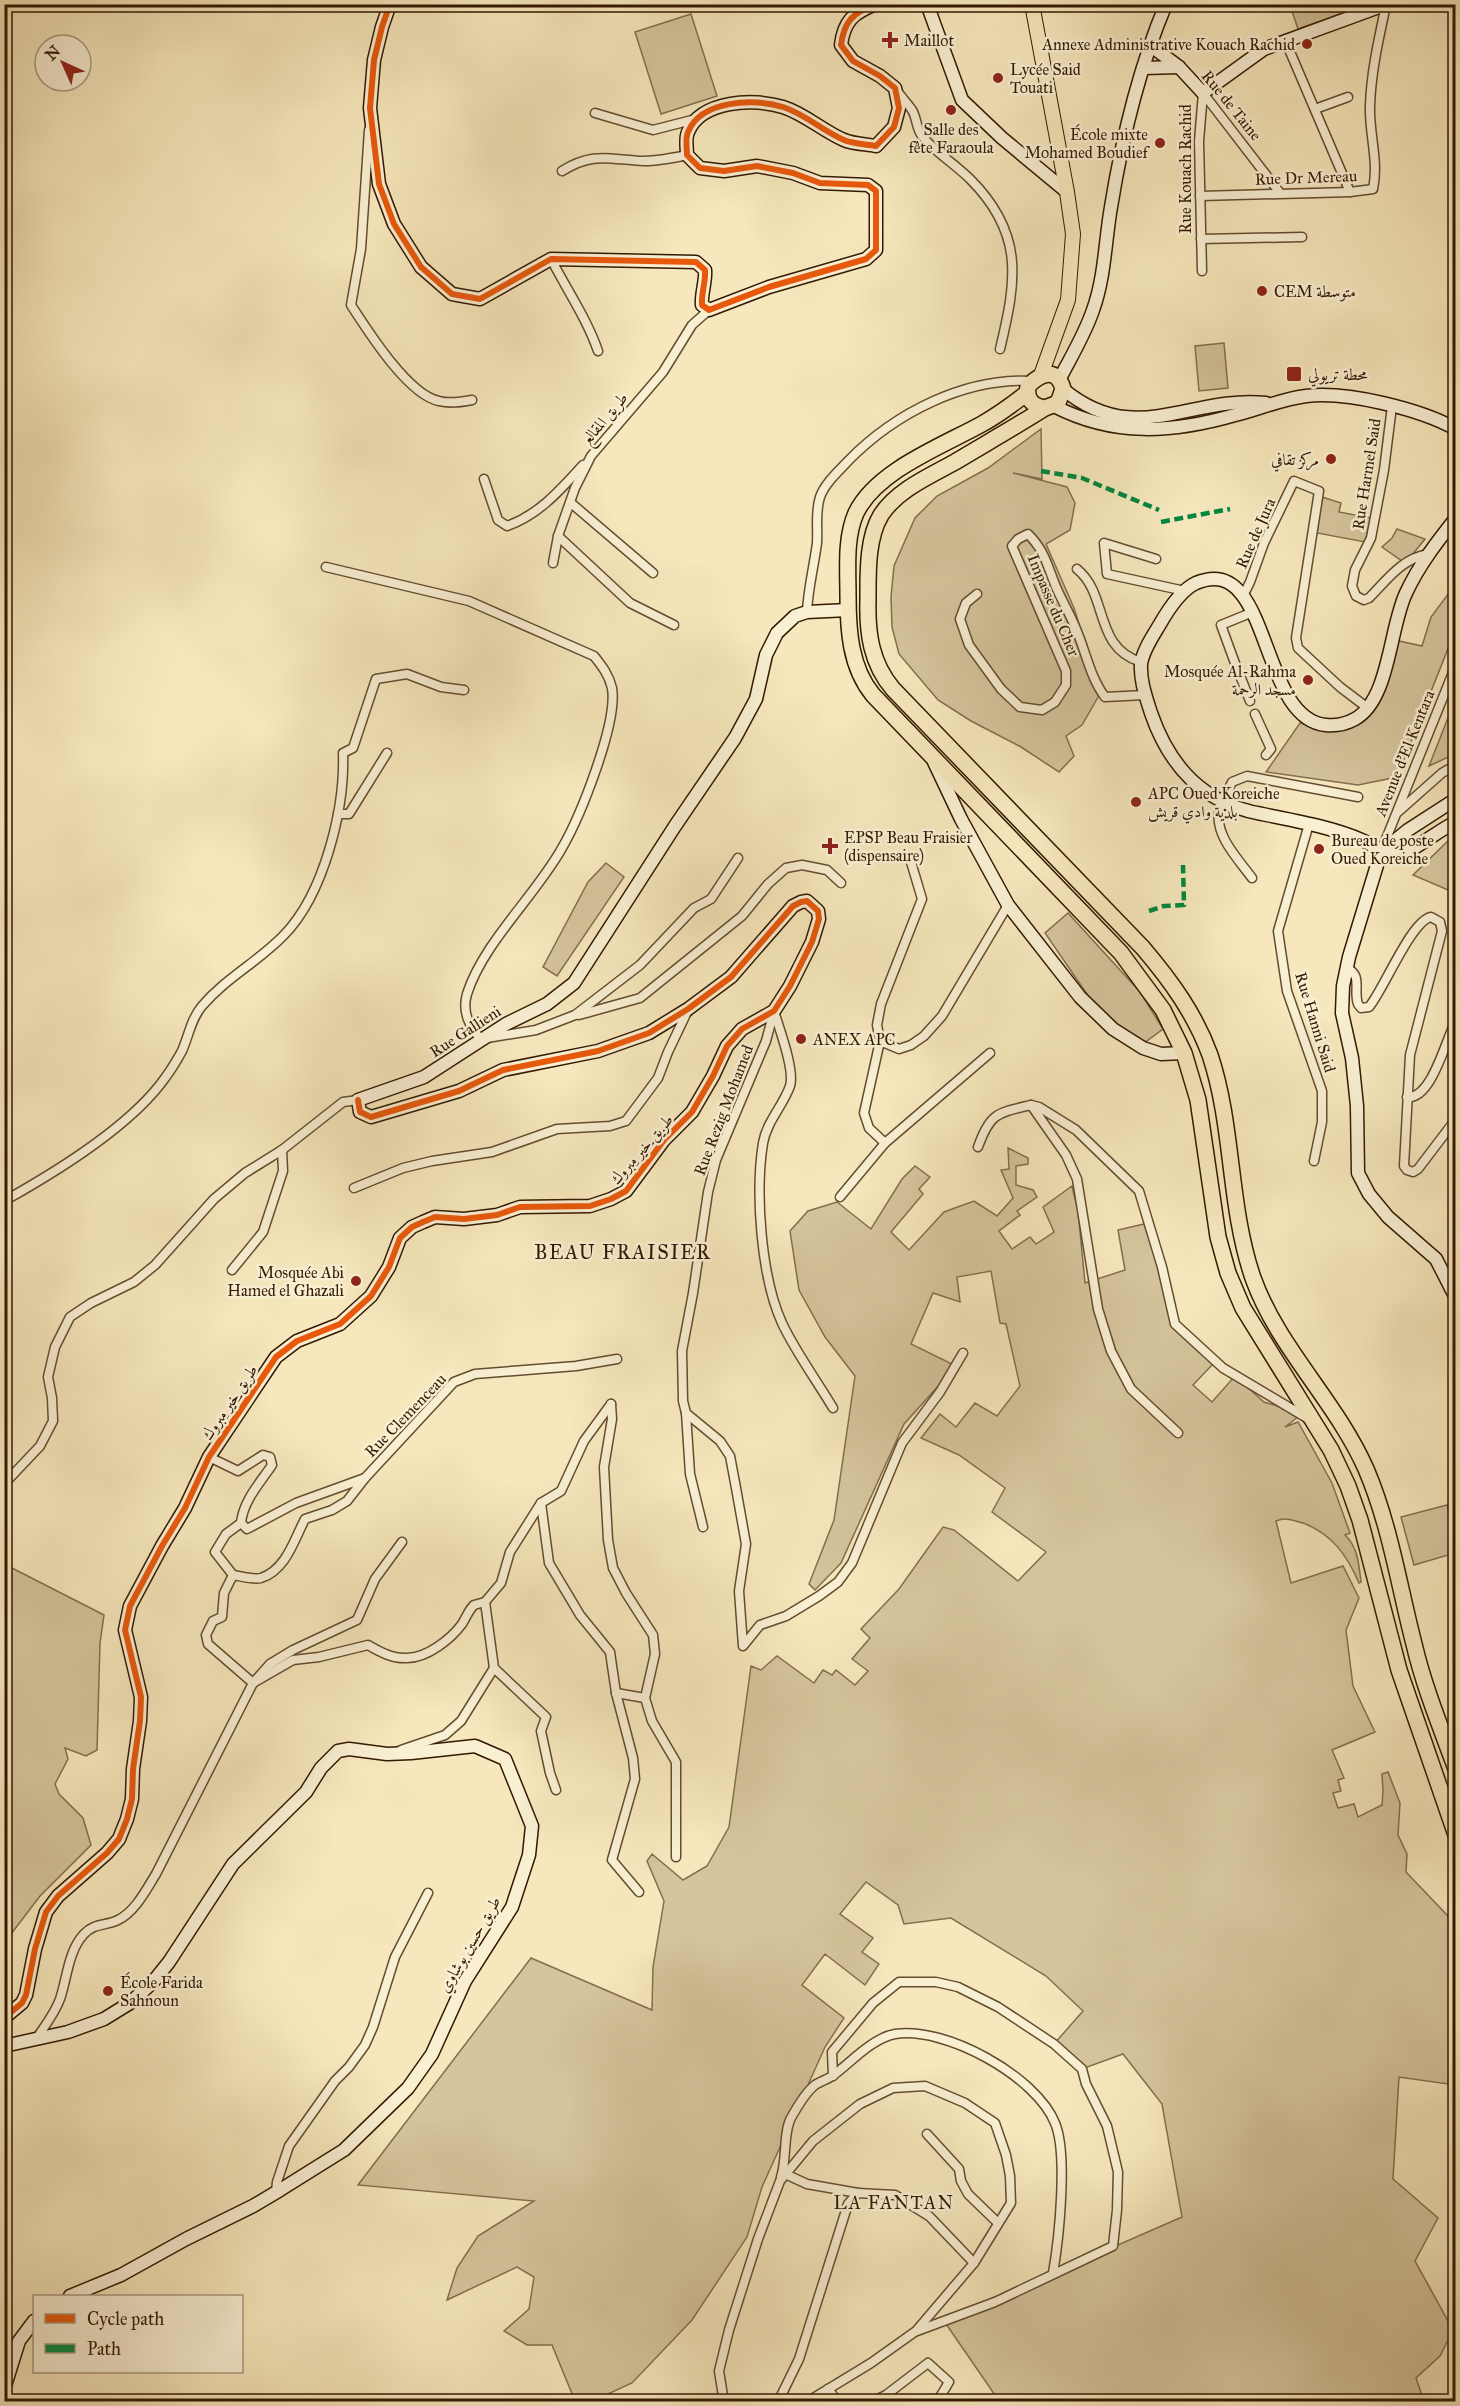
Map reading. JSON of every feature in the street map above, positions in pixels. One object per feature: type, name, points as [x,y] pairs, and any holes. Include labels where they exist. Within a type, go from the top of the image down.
[{"type":"highway","points":[[1455,1769],[1417,1655],[1391,1549],[1368,1474],[1345,1431],[1283,1336],[1252,1275],[1238,1226],[1230,1159],[1214,1072],[1204,1040],[1191,1012],[1175,987],[1143,948],[893,689],[882,675],[874,657],[869,635],[868,597],[872,543],[882,514],[889,504],[908,489],[1061,399],[1061,384],[1051,375],[1034,383],[984,422],[894,472],[869,494],[856,513],[849,548],[848,610],[852,650],[861,679],[873,695],[1125,958],[1158,1002],[1184,1053],[1201,1114],[1218,1237],[1228,1273],[1243,1308],[1340,1468],[1355,1503],[1399,1670],[1455,1835]]},
{"type":"highway","points":[[1034,383],[1033,404],[1049,407]]},
{"type":"main road","points":[[1032,4],[1073,234],[1068,300],[1034,383]]},
{"type":"street","points":[[390,4],[374,60],[360,249],[351,305],[384,355],[413,386],[437,401],[472,400]]},
{"type":"street","points":[[876,4],[861,10],[849,20],[843,31],[841,45],[853,61],[880,76],[895,88],[913,111],[920,133],[938,153],[967,176],[983,193],[995,208],[1010,237],[1014,266],[1009,314],[1000,349]]},
{"type":"street","points":[[927,4],[963,100],[1002,138],[1067,192]]},
{"type":"street","points":[[1166,4],[1143,68],[1115,187],[1098,294],[1061,384],[1080,402],[1095,410],[1129,418],[1156,418],[1231,402],[1274,404]]},
{"type":"street","name":"Rue Kouach Rachid","points":[[1202,271],[1199,141],[1203,93],[1264,49],[1387,5]]},
{"type":"street","name":"Rue Dr Mereau","points":[[1200,196],[1350,192],[1373,189],[1375,176],[1370,107],[1387,5]]},
{"type":"street","points":[[1285,40],[1350,192]]},
{"type":"street","name":"Rue de Taine","points":[[1150,45],[1179,67],[1203,93],[1280,193]]},
{"type":"street","points":[[1143,68],[1179,67]]},
{"type":"street","points":[[595,113],[653,130],[696,119],[718,106],[753,102],[783,107],[845,141],[876,146],[894,127],[899,108],[895,88]]},
{"type":"street","points":[[1315,109],[1348,97]]},
{"type":"street","points":[[370,108],[379,184],[394,224],[421,267],[452,294],[480,299],[551,259],[696,262],[705,270],[706,282],[701,296],[702,305],[709,310],[769,287],[872,256],[876,250],[876,191],[868,185],[820,183],[794,173],[757,166],[724,171],[700,168],[687,155],[687,134],[696,119]]},
{"type":"street","points":[[562,171],[578,161],[596,158],[644,161],[687,155]]},
{"type":"street","points":[[1202,239],[1302,237]]},
{"type":"street","points":[[551,259],[589,326],[598,351]]},
{"type":"street","name":"طريق المقالع","points":[[553,563],[558,537],[575,488],[591,456],[663,372],[692,325],[709,310]]},
{"type":"street","points":[[848,610],[807,612],[817,542],[820,498],[831,480],[855,454],[902,417],[932,403],[994,381],[1034,383]]},
{"type":"street","points":[[1049,407],[1097,424],[1122,429],[1150,429],[1200,423],[1307,396],[1352,398],[1392,406],[1442,421],[1455,429]]},
{"type":"street","name":"Rue Harmel Said","points":[[1392,406],[1384,470],[1371,538],[1355,570],[1352,586],[1356,596],[1364,600],[1369,598],[1401,565],[1416,556],[1428,554]]},
{"type":"street","points":[[1442,421],[1455,421]]},
{"type":"street","points":[[484,479],[498,519],[507,526],[518,522],[555,497],[591,456]]},
{"type":"street","name":"Rue de Jura","points":[[1243,596],[1264,543],[1294,481],[1319,491],[1296,638],[1298,648],[1340,687],[1369,709]]},
{"type":"street","points":[[571,503],[653,573]]},
{"type":"street","points":[[1455,518],[1428,554],[1406,593],[1398,613],[1378,694],[1369,709],[1354,720],[1336,726],[1316,724],[1306,718],[1289,700],[1253,612],[1230,582],[1216,579],[1196,583],[1185,591],[1166,614],[1150,640],[1141,662],[1145,695],[1166,749],[1193,782],[1214,799],[1240,810],[1309,824],[1361,839],[1381,852],[1395,855],[1409,851],[1455,822]]},
{"type":"street","name":"Impasse du Cher","points":[[976,594],[966,603],[960,619],[969,645],[975,654],[1001,689],[1020,707],[1042,710],[1055,702],[1066,685],[1066,671],[1012,546],[1018,539],[1028,534],[1041,546],[1056,588],[1076,628],[1101,692],[1106,697],[1115,698],[1145,695]]},
{"type":"street","points":[[558,537],[630,603],[674,625]]},
{"type":"street","points":[[1156,560],[1104,543],[1107,574],[1185,591]]},
{"type":"street","points":[[326,567],[469,601],[594,656],[606,671],[612,690],[609,724],[594,777],[562,848],[481,963],[467,995],[467,1017],[471,1029],[482,1039],[536,1030],[575,1015],[640,998],[742,916],[768,884],[786,868],[802,865],[827,870],[841,883]]},
{"type":"street","points":[[1077,569],[1091,585],[1107,634],[1118,648],[1132,659],[1141,662]]},
{"type":"street","name":"Rue Gallieni","points":[[4,1484],[40,1446],[53,1421],[48,1377],[55,1347],[70,1317],[91,1303],[134,1282],[155,1265],[214,1199],[244,1173],[282,1150],[343,1102],[358,1100],[424,1077],[514,1020],[547,1004],[574,983],[675,826],[735,738],[756,699],[766,655],[777,633],[795,616],[807,612]]},
{"type":"street","points":[[1236,666],[1221,625],[1253,612]]},
{"type":"street","name":"Avenue d'El Kentara","points":[[1381,852],[1455,665]]},
{"type":"street","points":[[4,1201],[103,1137],[153,1095],[182,1051],[194,1015],[219,987],[262,955],[285,933],[304,906],[322,871],[338,814],[344,773],[343,753],[353,748],[376,679],[407,674],[441,687],[464,690]]},
{"type":"street","points":[[1241,678],[1250,701]]},
{"type":"street","points":[[1255,714],[1271,749],[1266,755]]},
{"type":"street","points":[[338,814],[349,813],[387,753]]},
{"type":"street","points":[[931,756],[961,819],[1008,905],[1080,998],[1113,1029],[1143,1048],[1161,1054],[1184,1053]]},
{"type":"street","points":[[1396,813],[1442,773],[1455,765]]},
{"type":"street","points":[[1252,878],[1229,848],[1222,831],[1219,814],[1232,782],[1246,776],[1359,797]]},
{"type":"street","points":[[1455,799],[1408,830],[1381,852],[1347,968],[1343,986],[1342,1013],[1352,1058],[1357,1106],[1358,1173],[1369,1194],[1389,1217],[1436,1259],[1455,1298]]},
{"type":"street","name":"Rue Hanni Said","points":[[1309,824],[1278,931],[1287,991],[1322,1091],[1322,1122],[1314,1161]]},
{"type":"street","points":[[575,1015],[640,965],[694,908],[711,899],[738,858]]},
{"type":"street","points":[[885,1143],[869,1128],[864,1113],[880,1041],[877,1025],[881,1004],[922,899],[911,862]]},
{"type":"street","name":"طريق خير مبروك","points":[[4,2018],[22,2003],[26,1995],[35,1949],[46,1912],[58,1896],[107,1853],[119,1839],[127,1819],[132,1799],[141,1697],[125,1630],[130,1606],[147,1571],[184,1508],[209,1457],[276,1357],[297,1341],[340,1324],[371,1296],[389,1267],[400,1238],[412,1227],[435,1217],[464,1219],[497,1215],[520,1207],[590,1206],[611,1200],[626,1191],[664,1140],[692,1112],[727,1046],[742,1029],[774,1011],[808,951],[819,919],[818,911],[807,901],[793,906],[731,976],[688,1010],[626,1042],[598,1051],[503,1070],[459,1091],[368,1117],[360,1112],[358,1100]]},
{"type":"street","points":[[880,1041],[899,1049],[911,1045],[924,1036],[942,1016],[1008,905]]},
{"type":"street","points":[[1347,968],[1355,973],[1357,979],[1358,1004],[1363,1008],[1369,1007],[1405,945],[1422,921],[1431,917],[1436,918],[1441,924],[1442,929],[1410,1055],[1404,1166],[1408,1171],[1413,1172],[1418,1169],[1455,1119]]},
{"type":"street","points":[[354,1188],[403,1168],[492,1152],[557,1129],[610,1126],[626,1121],[658,1078],[688,1010]]},
{"type":"street","points":[[774,1011],[790,1064],[791,1084],[769,1124],[763,1144],[762,1247],[769,1285],[782,1323],[833,1408]]},
{"type":"street","name":"Rue Rezig Mohamed","points":[[704,1527],[690,1474],[686,1413],[682,1401],[682,1351],[708,1192],[716,1160],[763,1049],[774,1011]]},
{"type":"street","points":[[1407,1097],[1413,1098],[1420,1094],[1435,1072],[1455,1021]]},
{"type":"street","points":[[840,1197],[885,1143],[990,1053]]},
{"type":"street","points":[[978,1147],[985,1128],[996,1115],[1030,1105],[1039,1107],[1076,1130],[1139,1191],[1162,1267],[1175,1324],[1223,1368],[1312,1421]]},
{"type":"street","points":[[1030,1105],[1066,1155],[1077,1179],[1098,1309],[1111,1352],[1131,1389],[1178,1433]]},
{"type":"street","points":[[232,1270],[263,1232],[283,1171],[282,1150]]},
{"type":"street","points":[[686,1413],[720,1441],[730,1456],[746,1544],[739,1592],[741,1637],[744,1646],[760,1625],[786,1616],[838,1582],[852,1563],[903,1443],[940,1392],[963,1353]]},
{"type":"street","name":"Rue Clemenceau","points":[[232,1575],[260,1579],[276,1569],[287,1558],[305,1519],[332,1510],[347,1501],[365,1478],[454,1382],[475,1374],[576,1366],[617,1359]]},
{"type":"street","points":[[253,1683],[293,1660],[368,1645],[386,1655],[408,1659],[427,1652],[446,1640],[461,1625],[474,1605],[485,1602],[501,1583],[510,1552],[525,1532],[541,1503],[561,1491],[584,1441],[611,1404],[612,1419],[604,1467],[608,1540],[613,1568],[653,1635],[655,1654],[645,1698],[652,1720],[676,1762],[676,1857]]},
{"type":"street","points":[[209,1457],[238,1471],[263,1455],[270,1457],[272,1465],[245,1505],[242,1513],[244,1526]]},
{"type":"street","points":[[253,1683],[208,1644],[206,1635],[213,1622],[222,1617],[224,1593],[232,1575],[214,1552],[226,1534],[296,1503],[365,1478]]},
{"type":"street","points":[[541,1503],[549,1563],[580,1615],[610,1652],[616,1693],[633,1758],[635,1779],[612,1860],[639,1892]]},
{"type":"street","points":[[36,2038],[61,1998],[64,1978],[84,1933],[95,1925],[118,1920],[140,1900],[156,1874],[253,1683],[270,1664],[293,1650],[357,1620],[375,1579],[402,1542]]},
{"type":"street","points":[[485,1602],[494,1668],[546,1717],[541,1731],[556,1790]]},
{"type":"street","points":[[392,1754],[445,1735],[461,1721],[494,1668]]},
{"type":"street","points":[[616,1693],[645,1698]]},
{"type":"street","name":"طريق حسين بوشاوي","points":[[4,2046],[68,2032],[104,2019],[130,2003],[153,1982],[175,1953],[233,1864],[306,1792],[328,1758],[338,1751],[349,1749],[392,1754],[475,1746],[505,1759],[532,1826],[530,1855],[512,1908],[465,1981],[432,2054],[408,2088],[344,2150],[276,2192],[121,2275],[72,2295]]},
{"type":"street","points":[[276,2192],[277,2182],[290,2146],[334,2081],[350,2067],[365,2045],[394,1957],[428,1893]]},
{"type":"street","points":[[833,2076],[832,2052],[873,2003],[899,1982],[936,1983],[958,1988],[998,2007],[1054,2044],[1082,2069],[1086,2084],[1107,2126],[1118,2172],[1113,2246],[995,2302],[916,2331]]},
{"type":"street","points":[[724,2402],[719,2371],[729,2330],[758,2239],[783,2176],[789,2120],[814,2086],[833,2076],[863,2049],[895,2034],[926,2036],[959,2043],[1010,2071],[1039,2098],[1056,2123],[1060,2153],[1060,2196],[1059,2240],[1053,2273]]},
{"type":"street","points":[[783,2176],[813,2141],[860,2104],[893,2088],[924,2086],[964,2103],[995,2122],[1010,2176],[1011,2203],[974,2263],[916,2331],[872,2364],[807,2402]]},
{"type":"street","points":[[927,2134],[959,2169],[961,2181],[968,2194],[998,2223]]},
{"type":"street","points":[[783,2176],[807,2184],[858,2193],[895,2195],[929,2216],[974,2263]]},
{"type":"street","points":[[778,2402],[799,2359],[848,2204],[858,2193]]},
{"type":"street","points":[[4,2390],[19,2341],[33,2322]]},
{"type":"street","points":[[872,2402],[886,2395],[928,2363],[949,2382],[937,2402]]},
{"type":"street","points":[[828,2389],[838,2402]]},
{"type":"shaded area","points":[[1371,4],[1298,29],[1290,5]]},
{"type":"shaded area","points":[[691,14],[717,96],[661,114],[635,32]]},
{"type":"shaded area","points":[[1224,343],[1228,388],[1199,391],[1195,346]]},
{"type":"shaded area","points":[[1041,429],[1042,479],[1013,473],[1067,487],[1075,503],[1070,530],[1046,544],[1074,608],[1101,692],[1082,725],[1066,736],[1074,756],[1059,772],[1021,747],[971,721],[938,700],[899,654],[892,627],[891,597],[894,566],[915,518],[937,496],[988,468]]},
{"type":"shaded area","points":[[1322,497],[1341,503],[1339,512],[1371,518],[1365,542],[1317,533]]},
{"type":"shaded area","points":[[1397,529],[1425,539],[1412,555],[1402,561],[1382,547],[1392,538]]},
{"type":"shaded area","points":[[1455,585],[1455,631],[1397,777],[1358,785],[1266,772],[1300,723],[1325,728],[1345,728],[1361,723],[1372,713],[1381,699],[1399,641],[1422,646],[1431,617]]},
{"type":"shaded area","points":[[1455,711],[1455,754],[1429,766],[1448,718]]},
{"type":"shaded area","points":[[1455,838],[1455,888],[1448,890],[1413,875],[1449,840]]},
{"type":"shaded area","points":[[606,863],[624,877],[557,976],[543,967],[588,882]]},
{"type":"shaded area","points":[[1068,913],[1140,992],[1163,1029],[1144,1043],[1118,1028],[1091,1000],[1045,933]]},
{"type":"shaded area","points":[[1008,1148],[1028,1158],[1028,1164],[1016,1166],[1016,1185],[1033,1190],[1037,1197],[1017,1211],[1020,1215],[999,1231],[1012,1249],[1030,1237],[1036,1244],[1054,1232],[1043,1207],[1072,1186],[1078,1211],[1085,1283],[1125,1270],[1118,1230],[1144,1224],[1181,1329],[1213,1364],[1193,1385],[1212,1402],[1235,1376],[1264,1402],[1291,1410],[1298,1417],[1285,1427],[1298,1422],[1332,1483],[1350,1533],[1345,1535],[1353,1545],[1361,1582],[1359,1583],[1344,1555],[1322,1533],[1292,1520],[1276,1521],[1291,1583],[1343,1566],[1359,1598],[1346,1630],[1353,1686],[1375,1732],[1332,1750],[1344,1778],[1338,1780],[1341,1791],[1333,1793],[1338,1808],[1354,1804],[1358,1817],[1382,1805],[1382,1774],[1388,1772],[1400,1803],[1398,1835],[1407,1854],[1406,1872],[1447,1915],[1455,1929],[1455,2085],[1399,2077],[1393,2179],[1438,2218],[1415,2261],[1453,2330],[1440,2356],[1416,2378],[1424,2401],[999,2401],[944,2321],[1182,2217],[1162,2104],[1123,2054],[1082,2069],[1054,2044],[1083,2011],[1046,1976],[951,1918],[904,1924],[898,1905],[866,1882],[840,1914],[873,1938],[862,1952],[879,1964],[865,1985],[825,1954],[802,1985],[844,2018],[825,2047],[762,2187],[747,2237],[692,2320],[632,2383],[593,2401],[575,2401],[552,2345],[527,2345],[504,2331],[529,2309],[534,2277],[517,2267],[447,2300],[457,2268],[478,2236],[534,2201],[358,2185],[531,1958],[652,2010],[653,1967],[664,1901],[647,1861],[652,1854],[683,1880],[707,1866],[729,1827],[751,1666],[761,1670],[777,1656],[814,1683],[823,1670],[832,1675],[836,1670],[855,1685],[868,1671],[852,1659],[870,1638],[861,1629],[899,1589],[943,1527],[954,1530],[1018,1581],[1046,1552],[992,1512],[1005,1488],[959,1455],[921,1438],[940,1414],[956,1427],[975,1403],[997,1416],[1020,1386],[1006,1324],[1000,1323],[991,1271],[957,1277],[960,1302],[933,1293],[911,1344],[952,1364],[941,1383],[904,1424],[841,1563],[815,1590],[809,1584],[834,1520],[855,1376],[825,1337],[799,1290],[790,1231],[808,1211],[837,1202],[871,1229],[902,1179],[915,1166],[930,1177],[919,1189],[923,1194],[891,1232],[909,1250],[944,1212],[974,1201],[997,1216],[1013,1198],[1001,1170],[1009,1169]]},
{"type":"shaded area","points":[[1447,1505],[1455,1534],[1455,1553],[1414,1565],[1401,1517]]},
{"type":"shaded area","points":[[10,1567],[104,1615],[100,1643],[97,1750],[86,1756],[65,1748],[68,1759],[55,1784],[59,1794],[83,1818],[91,1845],[40,1896],[5,1942],[4,1571]]},
{"type":"marked path","points":[[1041,471],[1082,478],[1159,510]]},
{"type":"marked path","points":[[1161,522],[1230,509]]},
{"type":"marked path","points":[[1149,911],[1164,906],[1184,905],[1183,865]]},
{"type":"cycle path","points":[[390,4],[374,60],[370,108],[379,184],[394,224],[421,267],[452,294],[480,299],[551,259],[696,262],[705,270],[702,305],[709,310],[769,287],[866,259],[876,250],[876,191],[868,185],[820,183],[793,173],[757,166],[724,171],[700,168],[687,155],[686,140],[695,121],[704,113],[730,104],[758,103],[791,110],[848,141],[876,146],[894,127],[899,108],[895,88],[880,76],[853,61],[841,45],[844,30],[851,19],[876,4]]},
{"type":"cycle path","points":[[4,2018],[22,2003],[26,1995],[35,1949],[46,1912],[58,1896],[107,1853],[119,1839],[127,1819],[132,1799],[141,1697],[125,1630],[130,1606],[185,1508],[209,1457],[276,1357],[297,1341],[340,1324],[371,1296],[389,1267],[400,1238],[412,1227],[435,1217],[464,1219],[497,1215],[520,1207],[590,1206],[626,1191],[664,1140],[692,1112],[727,1046],[742,1029],[774,1011],[790,986],[812,942],[819,919],[818,911],[807,901],[793,906],[731,977],[688,1009],[649,1033],[598,1051],[503,1070],[459,1091],[371,1117],[360,1112],[358,1100]]},
{"type":"place","name":"Maillot","points":[[890,40]]},
{"type":"place","name":"Annexe Administrative Kouach Rachid","points":[[1307,44]]},
{"type":"place","name":"Lycée Said Touati","points":[[998,78]]},
{"type":"place","name":"Salle des fête Faraoula","points":[[951,110]]},
{"type":"place","name":"École mixte Mohamed Boudief","points":[[1160,143]]},
{"type":"place","name":"CEM متوسطة","points":[[1262,291]]},
{"type":"place","name":"محطة تريولي","points":[[1294,374]]},
{"type":"place","name":"مركز تقافي","points":[[1331,459]]},
{"type":"place","name":"Mosquée Al-Rahma مسجد الرحمة","points":[[1308,680]]},
{"type":"place","name":"APC Oued Koreiche بلدية وادي قريش","points":[[1136,802]]},
{"type":"place","name":"EPSP Beau Fraisier (dispensaire)","points":[[830,846]]},
{"type":"place","name":"Bureau de poste Oued Koreiche","points":[[1319,849]]},
{"type":"place","name":"ANEX APC","points":[[801,1039]]},
{"type":"place","name":"Mosquée Abi Hamed el Ghazali","points":[[356,1281]]},
{"type":"place","name":"École Farida Sahnoun","points":[[108,1991]]},
{"type":"district","name":"BEAU FRAISIER","points":[[623,1252]]},
{"type":"district","name":"LA FANTAN","points":[[894,2203]]}]
